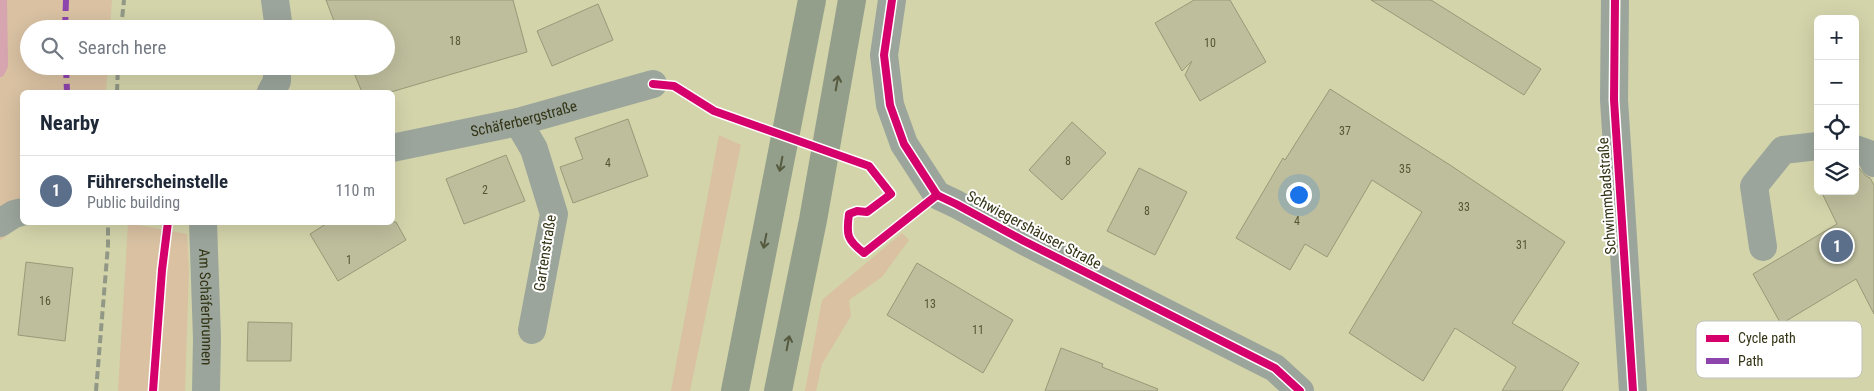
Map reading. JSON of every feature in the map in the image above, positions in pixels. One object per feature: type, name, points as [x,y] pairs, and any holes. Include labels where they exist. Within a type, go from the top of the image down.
[{"type":"highway","points":[[803,0],[804,47]]},
{"type":"highway","points":[[735,391],[812,0]]},
{"type":"highway","points":[[778,391],[813,220],[852,0]]},
{"type":"street","points":[[275,0],[278,20]]},
{"type":"street","name":"Schwiegershäuser Straße","points":[[892,0],[884,55],[890,105],[904,144],[937,196],[1275,368],[1300,391]]},
{"type":"street","name":"Schwimmbadstraße","points":[[1615,0],[1614,100],[1634,391]]},
{"type":"street","points":[[272,90],[277,81],[277,75]]},
{"type":"street","name":"Schäferbergstraße","points":[[395,147],[518,122],[653,84]]},
{"type":"street","name":"Gartenstraße","points":[[518,122],[534,149],[554,214],[532,330]]},
{"type":"street","points":[[1763,247],[1754,186],[1783,150],[1814,146]]},
{"type":"street","points":[[1858,150],[1869,154],[1874,163]]},
{"type":"street","points":[[0,223],[20,212]]},
{"type":"street","name":"Am Schäferbrunnen","points":[[203,225],[207,338],[206,391]]},
{"type":"shaded area","points":[[0,0],[112,0],[111,20],[20,20],[20,75],[107,75],[106,90],[20,90],[20,225],[0,241]]},
{"type":"shaded area","points":[[719,135],[741,145],[690,391],[671,391]]},
{"type":"shaded area","points":[[128,225],[139,225],[187,234],[189,270],[185,391],[118,391]]},
{"type":"shaded area","points":[[902,233],[909,240],[882,277],[849,300],[851,316],[822,364],[816,391],[805,391],[822,300]]},
{"type":"building","points":[[326,0],[513,0],[527,52],[395,91],[361,90],[355,75],[395,75],[395,20],[334,20]]},
{"type":"building","points":[[1194,0],[1230,0],[1266,62],[1200,101],[1185,75],[1192,61],[1182,71],[1155,23]]},
{"type":"building","points":[[1371,0],[1431,0],[1541,69],[1524,95]]},
{"type":"building","points":[[598,4],[613,40],[552,66],[537,31]]},
{"type":"building","points":[[1330,89],[1450,165],[1565,242],[1512,323],[1579,363],[1562,391],[1502,391],[1516,367],[1455,328],[1423,381],[1349,333],[1422,212],[1372,180],[1327,257],[1305,244],[1290,270],[1236,238],[1283,158],[1285,160]]},
{"type":"building","points":[[628,119],[648,176],[573,203],[560,167],[583,159],[575,138]]},
{"type":"building","points":[[1072,122],[1106,153],[1062,200],[1029,170]]},
{"type":"building","points":[[506,155],[525,201],[464,224],[446,179]]},
{"type":"building","points":[[1139,168],[1187,192],[1155,255],[1107,231]]},
{"type":"building","points":[[1859,168],[1870,178],[1874,185],[1874,314],[1856,279],[1786,321],[1779,321],[1753,274],[1837,224],[1823,195],[1859,195]]},
{"type":"building","points":[[396,222],[406,240],[338,281],[310,234],[324,225],[395,225]]},
{"type":"building","points":[[26,262],[73,268],[65,341],[18,335]]},
{"type":"building","points":[[917,263],[1013,320],[983,373],[887,315]]},
{"type":"building","points":[[248,322],[292,323],[291,361],[247,361]]},
{"type":"building","points":[[1061,348],[1103,364],[1102,367],[1158,389],[1157,391],[1045,391]]},
{"type":"waterway","points":[[0,72],[3,65],[2,0]]},
{"type":"railway","points":[[122,20],[124,0]]},
{"type":"railway","points":[[117,90],[118,75]]},
{"type":"railway","points":[[96,391],[108,225]]},
{"type":"marked path","points":[[65,20],[66,0]]},
{"type":"marked path","points":[[66,75],[67,90]]},
{"type":"cycle path","points":[[892,0],[884,55],[890,105],[904,144],[937,195],[1275,368],[1300,391]]},
{"type":"cycle path","points":[[1615,0],[1614,100],[1633,391]]},
{"type":"cycle path","points":[[653,84],[674,86],[714,111],[869,166],[891,194],[867,212],[857,211],[849,214],[849,237],[864,253],[937,195]]},
{"type":"cycle path","points":[[153,391],[162,270],[168,225]]},
{"type":"place","name":"Führerscheinstelle","points":[[1837,246]]}]
